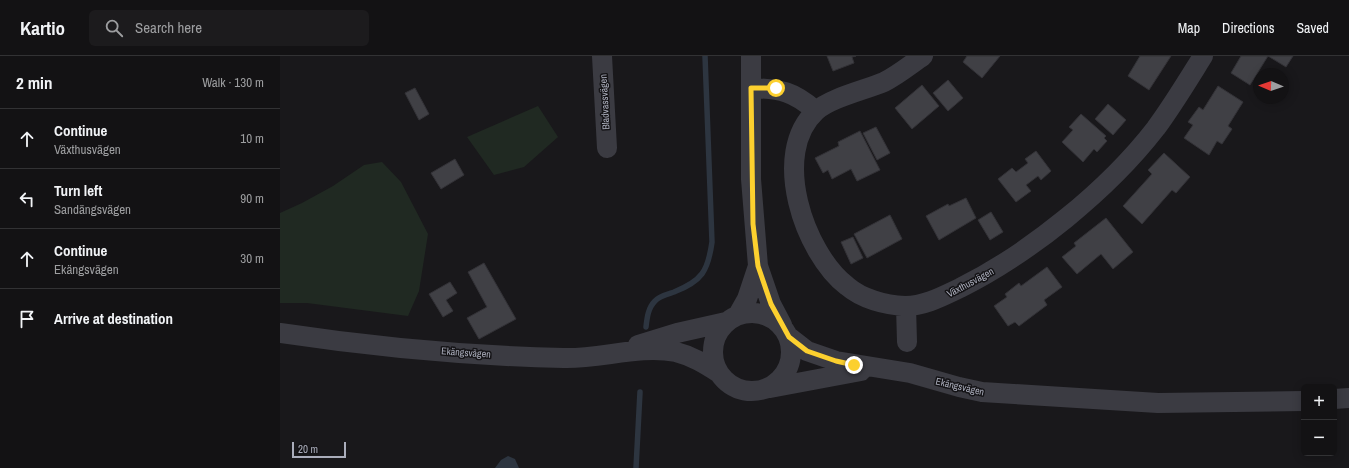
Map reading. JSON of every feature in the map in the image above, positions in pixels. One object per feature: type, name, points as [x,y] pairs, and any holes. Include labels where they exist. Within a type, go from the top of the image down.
[{"type":"street","name":"Bladvassvägen","points":[[602,56],[607,148]]},
{"type":"street","points":[[752,56],[751,178],[758,266],[771,304],[785,331],[792,352],[788,368],[780,380],[766,388],[759,390],[744,390],[730,384],[719,373],[714,360],[713,347],[718,333],[732,319],[747,299],[758,266]]},
{"type":"street","points":[[751,88],[776,88],[795,94],[816,111],[885,82],[923,56]]},
{"type":"street","name":"Växthusvägen","points":[[816,111],[800,135],[794,159],[796,190],[807,230],[824,261],[847,287],[870,299],[906,306],[928,302],[978,279],[1025,249],[1070,214],[1102,186],[1155,128],[1203,56]]},
{"type":"street","points":[[906,306],[907,342]]},
{"type":"street","points":[[732,319],[745,313],[761,313],[769,316],[785,331]]},
{"type":"street","name":"Ekängsvägen","points":[[611,353],[677,333],[732,319]]},
{"type":"street","name":"Ekängsvägen","points":[[785,331],[807,351],[818,356],[875,369],[910,373],[958,387],[982,392],[1158,403],[1301,401]]},
{"type":"street","name":"Ekängsvägen","points":[[280,333],[426,350],[536,357],[568,358],[611,353],[660,351],[676,352],[700,360],[719,373]]},
{"type":"street","name":"Ekängsvägen","points":[[280,338],[322,339]]},
{"type":"street","name":"Ekängsvägen","points":[[766,388],[875,369]]},
{"type":"street","points":[[1337,399],[1349,398]]},
{"type":"shaded area","points":[[538,106],[558,137],[524,167],[494,175],[467,137]]},
{"type":"shaded area","points":[[382,162],[401,182],[428,234],[419,291],[408,316],[307,303],[280,303],[280,213],[333,186],[364,165]]},
{"type":"shaded area","points":[[508,456],[515,459],[519,468],[495,468],[501,460]]},
{"type":"building","points":[[827,56],[856,56],[852,57],[854,63],[833,71]]},
{"type":"building","points":[[967,56],[1000,56],[982,78],[963,62]]},
{"type":"building","points":[[1140,56],[1171,56],[1149,90],[1128,76]]},
{"type":"building","points":[[1241,56],[1268,56],[1261,68],[1253,68],[1253,80],[1250,85],[1231,73]]},
{"type":"building","points":[[1268,56],[1293,56],[1286,67]]},
{"type":"building","points":[[948,80],[963,98],[948,111],[933,93]]},
{"type":"building","points":[[922,85],[939,106],[912,129],[895,108]]},
{"type":"building","points":[[1218,86],[1243,102],[1228,126],[1232,129],[1222,144],[1217,141],[1209,155],[1184,138],[1193,125],[1188,122],[1199,107],[1203,110]]},
{"type":"building","points":[[415,88],[429,114],[419,120],[405,93]]},
{"type":"building","points":[[1108,104],[1126,120],[1113,135],[1095,119]]},
{"type":"building","points":[[1081,114],[1106,136],[1104,138],[1107,141],[1097,152],[1094,149],[1083,162],[1062,142],[1073,130],[1069,127]]},
{"type":"building","points":[[876,127],[890,153],[877,160],[863,133]]},
{"type":"building","points":[[860,131],[880,170],[857,181],[851,169],[832,179],[828,170],[823,173],[815,158],[839,146],[838,142]]},
{"type":"building","points":[[1036,151],[1051,171],[1041,180],[1038,176],[1026,185],[1031,191],[1016,202],[998,179],[1012,168],[1016,172],[1028,163],[1025,159]]},
{"type":"building","points":[[1164,153],[1190,177],[1176,193],[1172,190],[1142,224],[1123,206],[1152,174],[1148,170]]},
{"type":"building","points":[[455,159],[464,175],[441,189],[431,173]]},
{"type":"building","points":[[966,198],[976,218],[939,240],[926,216],[948,204],[949,206]]},
{"type":"building","points":[[991,212],[1003,232],[990,240],[978,220]]},
{"type":"building","points":[[890,215],[902,239],[867,258],[854,234]]},
{"type":"building","points":[[1106,218],[1133,252],[1113,269],[1101,254],[1077,274],[1062,257],[1076,246],[1074,243]]},
{"type":"building","points":[[853,237],[863,258],[851,264],[841,242]]},
{"type":"building","points":[[484,263],[516,319],[479,339],[467,318],[487,307],[468,272]]},
{"type":"building","points":[[1047,267],[1062,287],[1044,300],[1047,305],[1019,326],[1015,322],[1008,326],[994,306],[1007,297],[1005,294],[1019,283],[1021,286]]},
{"type":"building","points":[[450,282],[457,293],[446,300],[453,311],[443,317],[429,294]]},
{"type":"waterway","points":[[646,327],[649,310],[655,301],[661,296],[684,288],[697,279],[706,268],[710,252],[712,242],[705,56]]},
{"type":"waterway","points":[[636,468],[640,392]]},
{"type":"route","points":[[776,88],[751,88],[751,178],[753,224],[758,266],[771,304],[789,337],[807,351],[818,356],[854,365]]}]
